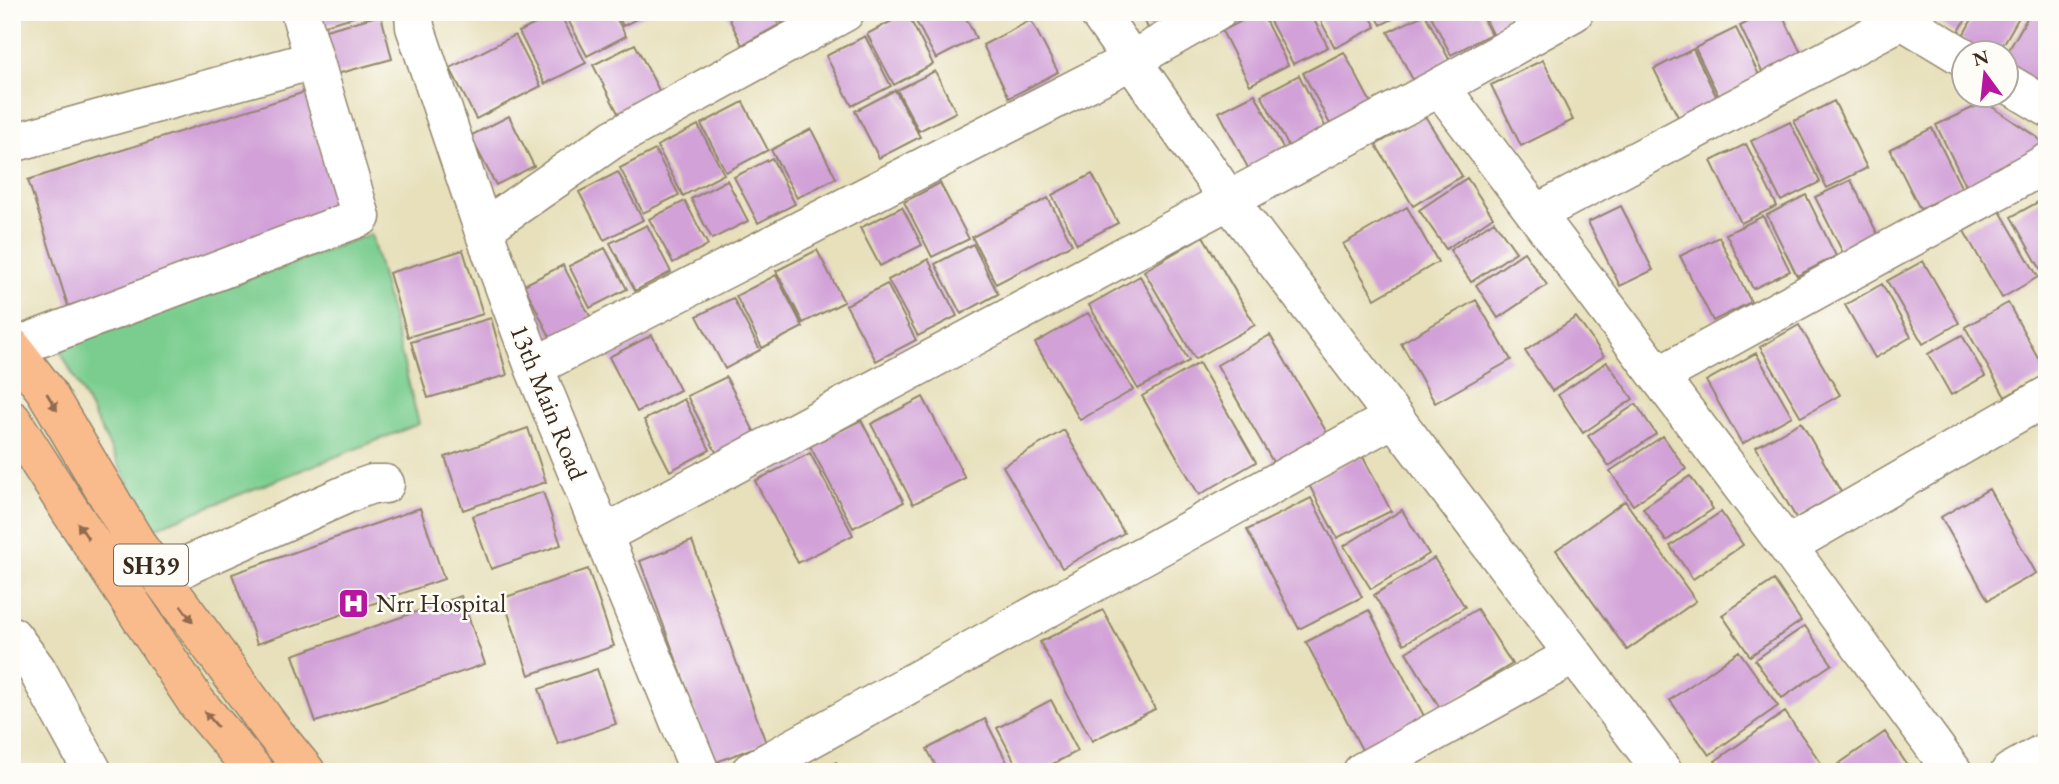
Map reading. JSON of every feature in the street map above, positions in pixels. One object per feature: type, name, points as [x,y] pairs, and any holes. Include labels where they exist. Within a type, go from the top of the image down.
[{"type":"main road","name":"SH39","points":[[13,348],[45,390],[139,548],[272,730],[306,772]]},
{"type":"main road","points":[[12,420],[197,703],[255,772]]},
{"type":"street","points":[[13,348],[361,217],[300,12]]},
{"type":"street","points":[[483,229],[613,139],[845,12]]},
{"type":"street","points":[[1098,12],[1229,200],[1663,772]]},
{"type":"street","points":[[534,367],[1132,60],[1216,12]]},
{"type":"street","points":[[603,535],[1440,87],[1574,12]]},
{"type":"street","points":[[1536,214],[1895,16],[1951,50]]},
{"type":"street","name":"13th Main Road","points":[[424,17],[483,229],[534,367],[699,772]]},
{"type":"street","points":[[12,143],[314,60]]},
{"type":"street","points":[[1440,87],[1787,546],[1953,772]]},
{"type":"street","points":[[2021,91],[2047,107]]},
{"type":"street","points":[[1659,376],[2047,163]]},
{"type":"street","points":[[1787,546],[2047,396]]},
{"type":"street","points":[[750,772],[1393,418]]},
{"type":"street","points":[[162,579],[358,489],[372,484],[385,484]]},
{"type":"street","points":[[12,636],[37,670],[93,772]]},
{"type":"street","points":[[1362,772],[1574,655]]},
{"type":"street","points":[[2010,772],[2047,751]]},
{"type":"green space","points":[[371,234],[419,424],[152,529],[59,348]]},
{"type":"building","points":[[318,12],[369,12],[369,13],[321,26]]},
{"type":"building","points":[[559,12],[586,63],[545,84],[519,32]]},
{"type":"building","points":[[564,12],[613,12],[626,36],[587,56]]},
{"type":"building","points":[[616,12],[650,12],[623,26]]},
{"type":"building","points":[[726,12],[772,12],[779,25],[742,45]]},
{"type":"building","points":[[776,12],[805,12],[782,24]]},
{"type":"building","points":[[911,12],[963,12],[976,38],[936,59]]},
{"type":"building","points":[[1140,12],[1184,12],[1149,30]]},
{"type":"building","points":[[1259,12],[1288,65],[1250,85],[1222,31]]},
{"type":"building","points":[[1265,12],[1310,12],[1328,47],[1293,64]]},
{"type":"building","points":[[1316,12],[1368,12],[1376,27],[1335,48]]},
{"type":"building","points":[[1374,12],[1406,12],[1381,25]]},
{"type":"building","points":[[1429,12],[1479,12],[1491,34],[1451,55]]},
{"type":"building","points":[[1482,12],[1531,12],[1535,20],[1496,40]]},
{"type":"building","points":[[1768,12],[1781,12],[1804,59],[1765,78],[1740,26]]},
{"type":"building","points":[[1926,12],[1970,12],[1957,35]]},
{"type":"building","points":[[1976,12],[2022,12],[2007,38],[1962,38]]},
{"type":"building","points":[[907,13],[933,64],[894,85],[867,34]]},
{"type":"building","points":[[2030,13],[2047,22],[2047,70],[2039,83],[2021,73],[2021,38],[2016,38]]},
{"type":"building","points":[[1425,14],[1451,63],[1414,82],[1388,32]]},
{"type":"building","points":[[381,15],[392,59],[333,75],[322,31]]},
{"type":"building","points":[[1031,20],[1058,72],[1009,98],[983,45]]},
{"type":"building","points":[[1736,28],[1763,83],[1722,103],[1695,48]]},
{"type":"building","points":[[515,35],[541,86],[476,119],[450,68]]},
{"type":"building","points":[[865,36],[891,86],[852,106],[826,56]]},
{"type":"building","points":[[635,44],[661,94],[619,115],[593,65]]},
{"type":"building","points":[[1693,49],[1719,102],[1680,121],[1654,69]]},
{"type":"building","points":[[1344,52],[1371,103],[1330,124],[1303,73]]},
{"type":"building","points":[[1543,60],[1573,120],[1521,146],[1491,85]]},
{"type":"building","points":[[935,71],[956,112],[919,131],[897,90]]},
{"type":"building","points":[[1299,75],[1326,128],[1289,147],[1261,95]]},
{"type":"building","points":[[895,90],[920,137],[879,158],[855,111]]},
{"type":"building","points":[[308,91],[348,216],[68,306],[28,180]]},
{"type":"building","points":[[1255,94],[1285,152],[1249,170],[1219,112]]},
{"type":"building","points":[[1834,101],[1867,168],[1827,188],[1794,121]]},
{"type":"building","points":[[743,102],[768,150],[726,172],[701,124]]},
{"type":"building","points":[[1972,108],[1994,108],[2038,138],[2045,151],[1968,190],[1936,125]]},
{"type":"building","points":[[509,116],[534,166],[496,185],[470,136]]},
{"type":"building","points":[[1425,116],[1462,176],[1413,206],[1376,145]]},
{"type":"building","points":[[1790,122],[1820,182],[1781,201],[1751,141]]},
{"type":"building","points":[[698,125],[724,174],[683,196],[657,146]]},
{"type":"building","points":[[1932,128],[1962,189],[1920,209],[1890,149]]},
{"type":"building","points":[[811,129],[836,178],[797,198],[771,150]]},
{"type":"building","points":[[1746,144],[1777,206],[1741,223],[1711,161]]},
{"type":"building","points":[[655,150],[679,195],[643,213],[620,168]]},
{"type":"building","points":[[772,158],[795,204],[758,223],[734,177]]},
{"type":"building","points":[[618,172],[643,220],[604,240],[579,192]]},
{"type":"building","points":[[1092,174],[1118,223],[1077,244],[1052,195]]},
{"type":"building","points":[[1467,178],[1493,217],[1446,249],[1419,210]]},
{"type":"building","points":[[727,180],[748,221],[712,239],[691,199]]},
{"type":"building","points":[[1851,180],[1880,239],[1845,257],[1815,197]]},
{"type":"building","points":[[940,183],[969,239],[932,257],[904,202]]},
{"type":"building","points":[[1806,195],[1836,256],[1797,276],[1767,215]]},
{"type":"building","points":[[2047,197],[2047,266],[2041,270],[2011,217]]},
{"type":"building","points":[[1048,198],[1072,244],[996,284],[972,237]]},
{"type":"building","points":[[685,201],[708,245],[673,263],[649,219]]},
{"type":"building","points":[[1621,206],[1653,270],[1620,286],[1588,222]]},
{"type":"building","points":[[902,207],[922,245],[880,266],[860,228]]},
{"type":"building","points":[[1407,207],[1438,262],[1375,299],[1343,244]]},
{"type":"building","points":[[2000,211],[2038,277],[2002,298],[1964,231]]},
{"type":"building","points":[[1763,216],[1790,271],[1753,289],[1726,234]]},
{"type":"building","points":[[1494,221],[1516,252],[1471,282],[1450,250]]},
{"type":"building","points":[[647,225],[671,272],[635,291],[610,243]]},
{"type":"building","points":[[1203,236],[1255,325],[1195,359],[1144,271]]},
{"type":"building","points":[[1719,237],[1751,302],[1713,321],[1680,256]]},
{"type":"building","points":[[973,244],[998,294],[961,314],[935,264]]},
{"type":"building","points":[[605,248],[627,289],[590,308],[569,266]]},
{"type":"building","points":[[463,250],[483,314],[408,337],[389,273]]},
{"type":"building","points":[[817,250],[844,302],[803,323],[776,271]]},
{"type":"building","points":[[1524,252],[1547,285],[1498,318],[1476,285]]},
{"type":"building","points":[[928,259],[957,316],[918,336],[888,280]]},
{"type":"building","points":[[1923,261],[1959,323],[1923,344],[1887,281]]},
{"type":"building","points":[[563,265],[591,318],[551,339],[524,285]]},
{"type":"building","points":[[776,275],[803,327],[762,348],[736,296]]},
{"type":"building","points":[[1140,276],[1189,361],[1138,389],[1089,305]]},
{"type":"building","points":[[887,284],[916,340],[876,361],[846,305]]},
{"type":"building","points":[[1882,284],[1911,337],[1875,358],[1845,305]]},
{"type":"building","points":[[733,298],[760,350],[725,369],[697,316]]},
{"type":"building","points":[[1476,300],[1511,360],[1435,403],[1401,343]]},
{"type":"building","points":[[2008,303],[2047,374],[2005,397],[1965,327]]},
{"type":"building","points":[[1088,313],[1133,390],[1080,420],[1035,343]]},
{"type":"building","points":[[1576,317],[1604,356],[1552,391],[1525,351]]},
{"type":"building","points":[[491,318],[507,375],[428,398],[411,342]]},
{"type":"building","points":[[1799,325],[1840,395],[1801,417],[1760,347]]},
{"type":"building","points":[[652,335],[680,390],[637,412],[609,357]]},
{"type":"building","points":[[1270,335],[1330,438],[1277,469],[1217,365]]},
{"type":"building","points":[[1962,335],[1985,376],[1951,395],[1928,354]]},
{"type":"building","points":[[1756,353],[1792,416],[1742,444],[1706,381]]},
{"type":"building","points":[[1607,362],[1633,399],[1583,433],[1558,395]]},
{"type":"building","points":[[1199,363],[1256,462],[1199,495],[1142,396]]},
{"type":"building","points":[[726,377],[757,437],[718,456],[687,396]]},
{"type":"building","points":[[923,397],[965,478],[913,504],[871,424]]},
{"type":"building","points":[[684,399],[710,450],[670,471],[644,420]]},
{"type":"building","points":[[1636,404],[1656,434],[1609,466],[1588,436]]},
{"type":"building","points":[[861,420],[904,502],[853,528],[810,446]]},
{"type":"building","points":[[1801,422],[1841,492],[1796,518],[1756,447]]},
{"type":"building","points":[[528,428],[546,482],[463,510],[445,457]]},
{"type":"building","points":[[1064,430],[1124,533],[1062,568],[1003,466]]},
{"type":"building","points":[[1663,436],[1686,469],[1633,505],[1610,471]]},
{"type":"building","points":[[810,453],[853,535],[798,563],[755,481]]},
{"type":"building","points":[[1362,455],[1391,511],[1337,538],[1308,483]]},
{"type":"building","points":[[1690,476],[1713,509],[1666,541],[1643,508]]},
{"type":"building","points":[[1989,489],[2036,573],[1988,600],[1941,517]]},
{"type":"building","points":[[543,492],[561,545],[491,569],[472,516]]},
{"type":"building","points":[[1311,498],[1362,597],[1299,629],[1247,530]]},
{"type":"building","points":[[1625,501],[1696,601],[1627,650],[1556,550]]},
{"type":"building","points":[[420,508],[444,579],[257,644],[232,574]]},
{"type":"building","points":[[1402,510],[1429,554],[1371,589],[1344,546]]},
{"type":"building","points":[[1721,512],[1743,545],[1693,579],[1670,546]]},
{"type":"building","points":[[692,541],[766,743],[714,763],[640,561]]},
{"type":"building","points":[[1434,558],[1465,607],[1404,644],[1374,595]]},
{"type":"building","points":[[588,569],[614,646],[529,675],[503,598]]},
{"type":"building","points":[[1774,580],[1801,621],[1750,656],[1722,615]]},
{"type":"building","points":[[461,596],[485,664],[316,722],[293,655]]},
{"type":"building","points":[[1477,609],[1512,664],[1440,708],[1406,652]]},
{"type":"building","points":[[1103,610],[1155,709],[1092,741],[1040,642]]},
{"type":"building","points":[[1369,610],[1426,720],[1363,752],[1306,642]]},
{"type":"building","points":[[1805,626],[1832,664],[1782,698],[1755,660]]},
{"type":"building","points":[[1739,651],[1778,706],[1709,755],[1670,700]]},
{"type":"building","points":[[597,669],[616,724],[558,744],[539,689]]},
{"type":"building","points":[[1051,700],[1078,751],[1037,772],[1020,772],[997,728]]},
{"type":"building","points":[[1785,712],[1821,763],[1809,772],[1723,772],[1715,761]]},
{"type":"building","points":[[985,719],[1012,772],[939,772],[927,749]]},
{"type":"building","points":[[1885,732],[1912,772],[1842,772],[1837,765]]},
{"type":"building","points":[[836,762],[841,772],[817,772]]},
{"type":"place","name":"Nrr Hospital","points":[[353,603]]}]
